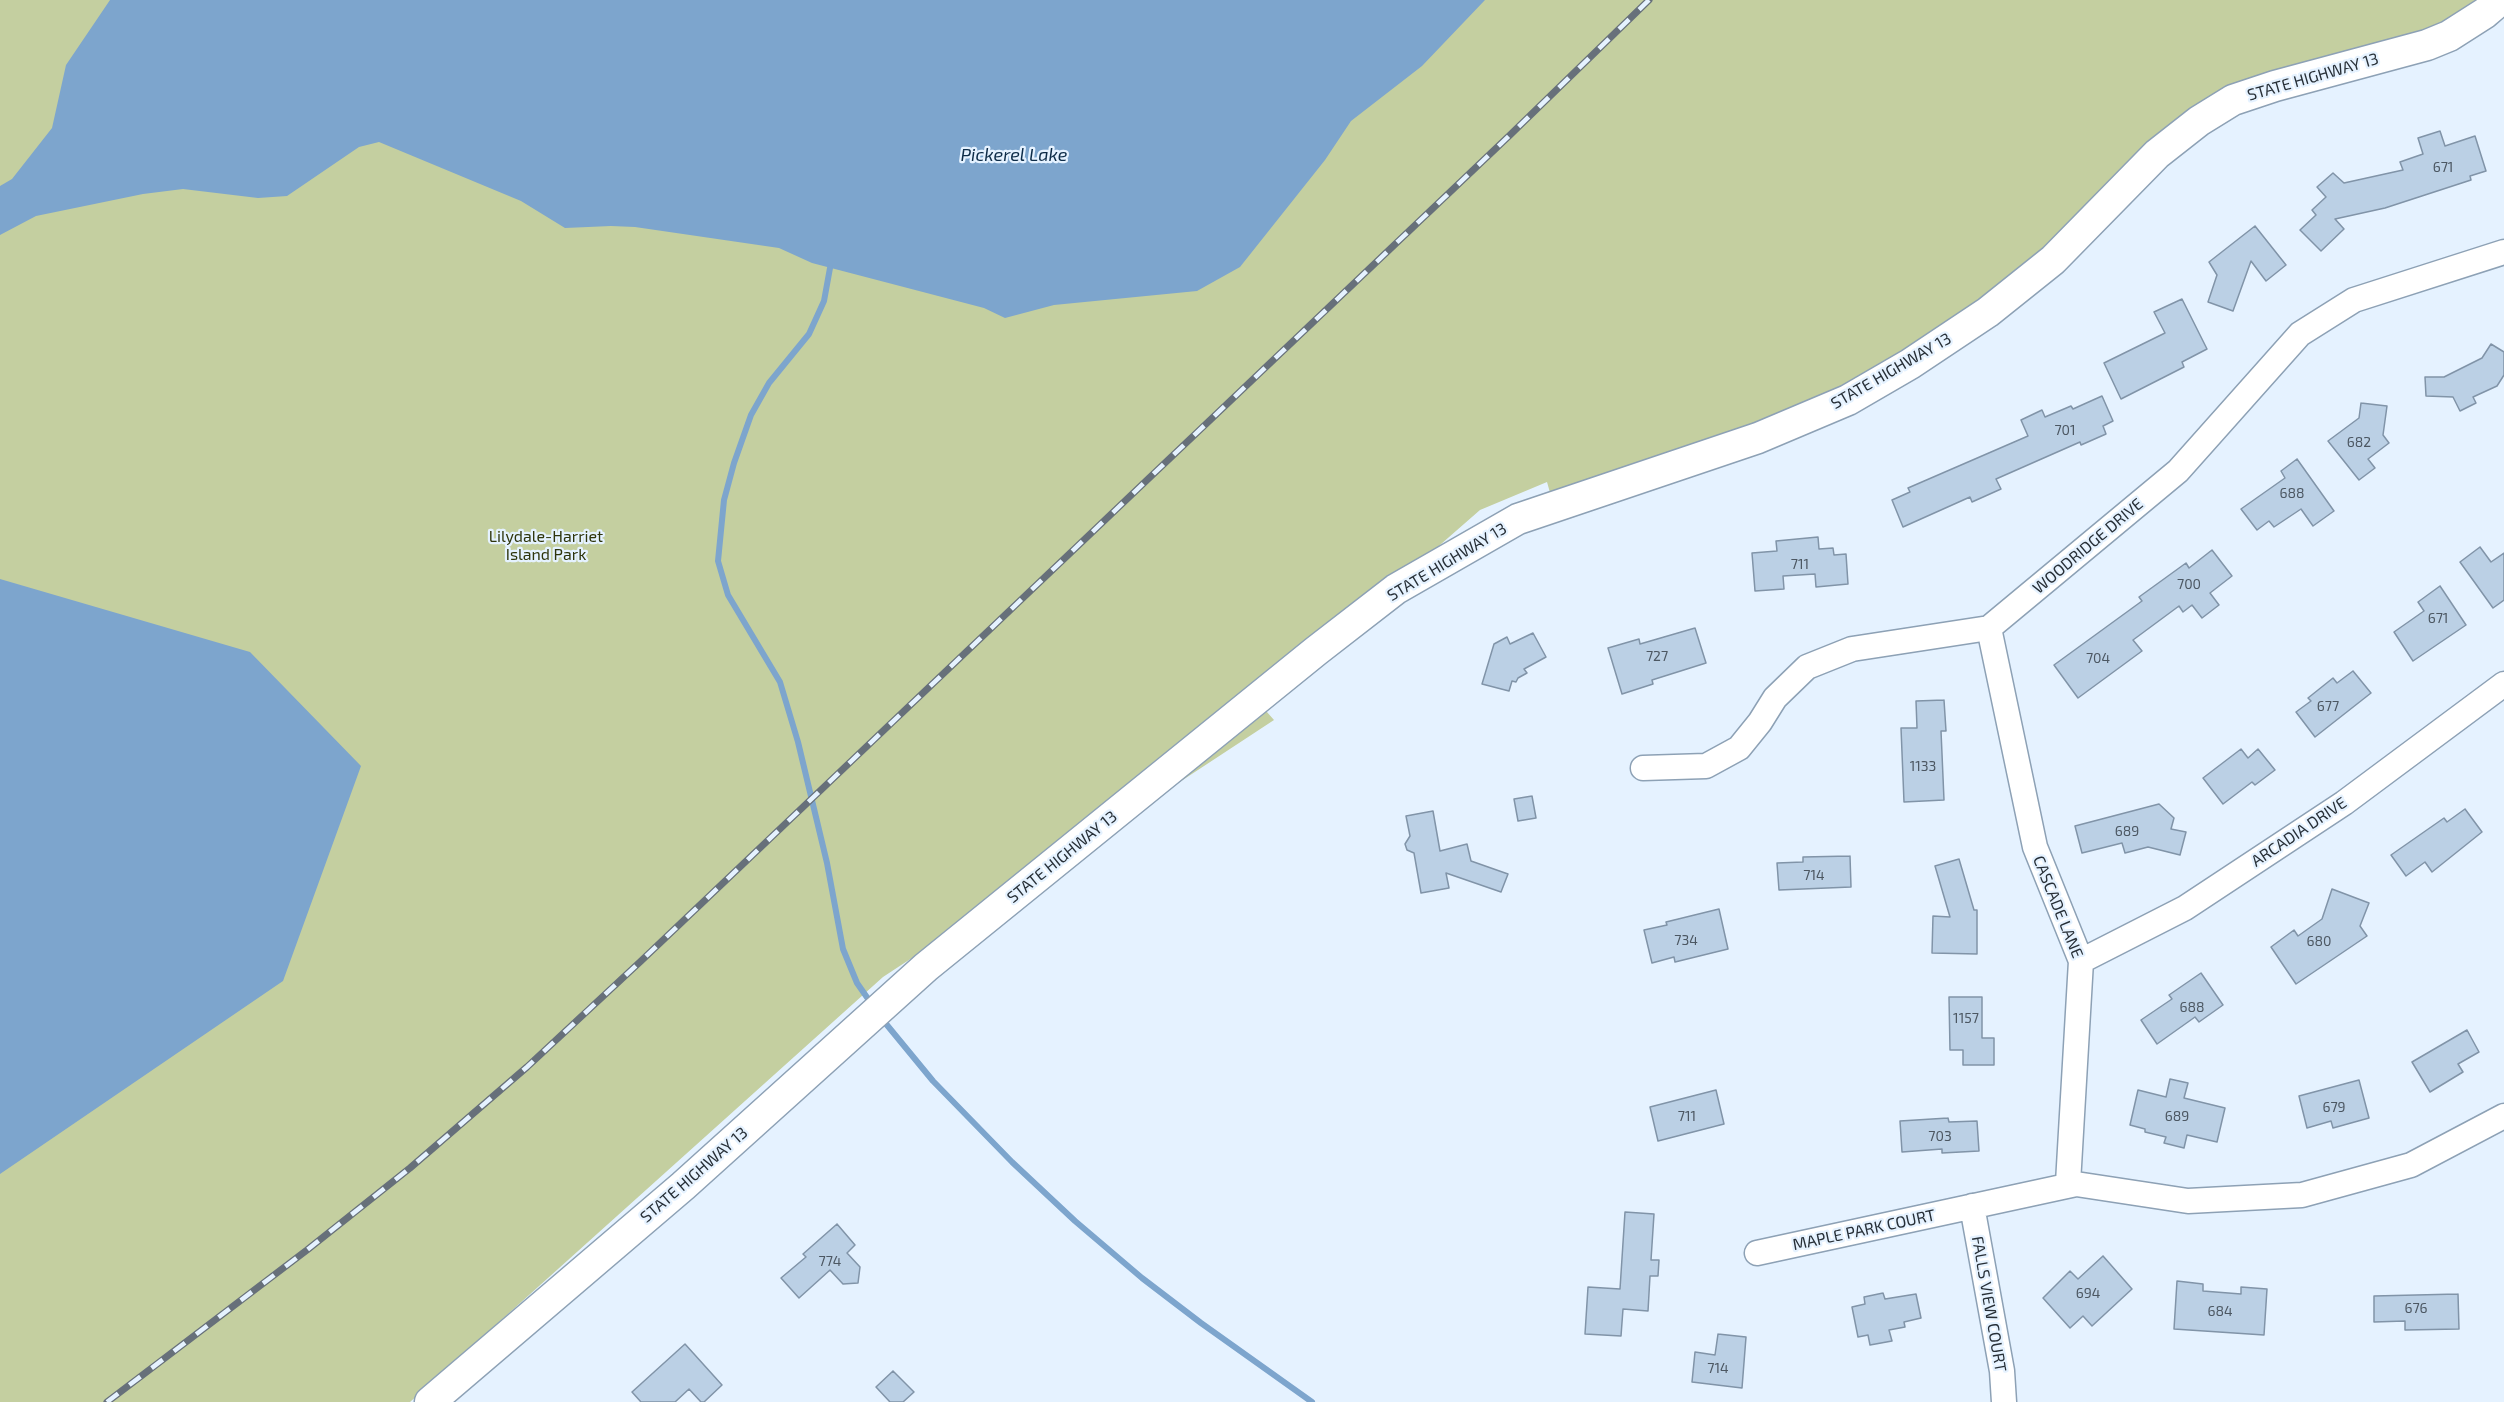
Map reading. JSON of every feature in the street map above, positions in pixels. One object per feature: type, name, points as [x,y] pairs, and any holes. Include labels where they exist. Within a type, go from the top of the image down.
[{"type":"street","name":"STATE HIGHWAY 13","points":[[430,1402],[737,1138],[926,967],[1316,651],[1396,589],[1518,519],[1758,438],[1848,400],[1910,364],[1988,312],[2053,260],[2157,154],[2199,121],[2233,100],[2275,86],[2427,45],[2449,36],[2485,14],[2500,0]]},
{"type":"street","name":"WOODRIDGE DRIVE","points":[[1989,628],[2178,471],[2300,334],[2354,300],[2504,252]]},
{"type":"street","points":[[1643,768],[1706,766],[1739,748],[1775,698],[1807,667],[1852,649],[1989,628]]},
{"type":"street","name":"CASCADE LANE","points":[[1989,628],[2035,847],[2081,960],[2068,1183],[2076,1184]]},
{"type":"street","name":"ARCADIA DRIVE","points":[[2081,960],[2195,901],[2344,803],[2504,684]]},
{"type":"street","points":[[2076,1184],[2188,1201],[2302,1195],[2411,1165],[2504,1116]]},
{"type":"street","name":"MAPLE PARK COURT","points":[[1757,1253],[2076,1184]]},
{"type":"street","name":"FALLS VIEW COURT","points":[[1972,1206],[2000,1359],[2004,1402]]},
{"type":"green space","name":"Lilydale-Harriet Island Park","points":[[0,0],[2504,0],[2484,19],[2206,105],[1970,326],[1775,433],[1556,514],[1547,482],[1480,510],[1259,703],[1274,720],[883,977],[410,1402],[0,1402]]},
{"type":"water","name":"Pickerel Lake","points":[[110,0],[1485,0],[1422,66],[1351,121],[1325,160],[1240,267],[1197,291],[1054,305],[1005,318],[984,308],[812,263],[779,248],[635,227],[565,228],[521,201],[379,142],[359,147],[287,196],[258,198],[183,189],[143,194],[36,216],[0,235],[0,186],[12,179],[52,128],[66,65]]},
{"type":"water","points":[[0,579],[250,652],[361,766],[283,981],[0,1174]]},
{"type":"building","points":[[2440,131],[2445,146],[2475,136],[2486,171],[2470,176],[2471,180],[2385,208],[2335,219],[2344,229],[2321,251],[2300,230],[2316,215],[2312,210],[2326,197],[2317,187],[2333,173],[2344,183],[2403,170],[2400,162],[2423,154],[2418,138]]},
{"type":"building","points":[[2255,226],[2286,265],[2266,281],[2251,261],[2233,311],[2208,302],[2217,275],[2209,262]]},
{"type":"building","points":[[2182,299],[2207,349],[2182,362],[2184,367],[2121,399],[2104,363],[2165,333],[2154,312]]},
{"type":"building","points":[[2491,344],[2504,352],[2504,375],[2497,386],[2473,397],[2476,403],[2460,411],[2453,397],[2426,396],[2425,377],[2444,377],[2482,358]]},
{"type":"building","points":[[2102,396],[2113,421],[2103,426],[2106,434],[2081,445],[2080,442],[1996,479],[2001,489],[1972,502],[1970,497],[1903,527],[1892,500],[1910,492],[1908,488],[2028,436],[2021,420],[2042,410],[2045,417],[2071,406],[2073,409]]},
{"type":"building","points":[[2361,403],[2387,406],[2383,435],[2389,443],[2368,459],[2375,468],[2359,480],[2328,441],[2359,418]]},
{"type":"building","points":[[2297,459],[2334,511],[2313,526],[2301,509],[2274,527],[2269,521],[2257,530],[2241,509],[2285,478],[2281,471]]},
{"type":"building","points":[[1818,537],[1819,549],[1833,548],[1834,555],[1846,554],[1848,584],[1816,587],[1815,574],[1783,576],[1784,589],[1755,591],[1752,553],[1777,551],[1776,541]]},
{"type":"building","points":[[2480,547],[2491,562],[2504,553],[2504,600],[2493,608],[2460,562]]},
{"type":"building","points":[[2212,550],[2232,576],[2210,593],[2219,605],[2202,618],[2192,605],[2183,612],[2179,606],[2133,640],[2142,651],[2078,698],[2054,665],[2142,601],[2139,597],[2186,563],[2189,568]]},
{"type":"building","points":[[2440,586],[2466,625],[2413,661],[2394,632],[2424,611],[2418,602]]},
{"type":"building","points":[[1695,628],[1706,663],[1652,680],[1653,684],[1622,694],[1608,648],[1639,639],[1640,644]]},
{"type":"building","points":[[1533,633],[1546,657],[1524,669],[1527,673],[1518,678],[1516,682],[1512,681],[1509,691],[1482,684],[1494,644],[1507,637],[1510,644]]},
{"type":"building","points":[[2353,671],[2371,693],[2315,737],[2296,712],[2311,701],[2308,698],[2333,678],[2337,683]]},
{"type":"building","points":[[1944,700],[1946,731],[1941,731],[1944,800],[1904,802],[1901,728],[1917,728],[1916,701]]},
{"type":"building","points":[[2241,749],[2248,758],[2258,749],[2275,770],[2255,785],[2252,782],[2223,804],[2203,778]]},
{"type":"building","points":[[1532,796],[1536,818],[1518,821],[1514,799]]},
{"type":"building","points":[[2159,804],[2174,818],[2171,829],[2186,832],[2180,855],[2148,847],[2125,853],[2122,843],[2082,853],[2075,826]]},
{"type":"building","points":[[2465,809],[2482,832],[2432,872],[2425,862],[2406,876],[2391,855],[2444,818],[2447,822]]},
{"type":"building","points":[[1433,811],[1440,851],[1467,844],[1471,861],[1508,874],[1501,892],[1446,873],[1449,888],[1421,893],[1414,853],[1407,850],[1405,844],[1410,836],[1406,816]]},
{"type":"building","points":[[1850,856],[1851,887],[1779,890],[1777,863],[1803,862],[1803,857]]},
{"type":"building","points":[[1959,859],[1974,910],[1977,910],[1977,954],[1932,953],[1933,916],[1950,917],[1935,866]]},
{"type":"building","points":[[2332,889],[2369,903],[2360,926],[2367,936],[2296,984],[2271,947],[2294,930],[2298,936],[2322,919]]},
{"type":"building","points":[[1719,909],[1728,949],[1675,962],[1674,957],[1652,963],[1644,930]]},
{"type":"building","points":[[2201,973],[2223,1005],[2199,1022],[2195,1017],[2157,1044],[2141,1020],[2172,999],[2169,995]]},
{"type":"building","points":[[1949,997],[1982,997],[1982,1038],[1994,1038],[1994,1065],[1963,1065],[1963,1050],[1950,1050]]},
{"type":"building","points":[[2467,1030],[2479,1052],[2458,1064],[2463,1072],[2430,1092],[2412,1062]]},
{"type":"building","points":[[2170,1079],[2188,1083],[2184,1098],[2225,1108],[2217,1142],[2187,1135],[2184,1148],[2164,1143],[2166,1137],[2145,1132],[2145,1129],[2130,1125],[2138,1090],[2166,1097]]},
{"type":"building","points":[[2359,1080],[2369,1118],[2333,1128],[2331,1121],[2307,1128],[2299,1096]]},
{"type":"building","points":[[1716,1090],[1724,1124],[1658,1141],[1650,1107]]},
{"type":"building","points":[[1948,1118],[1949,1122],[1977,1121],[1979,1151],[1942,1153],[1942,1149],[1902,1152],[1900,1121]]},
{"type":"building","points":[[1625,1212],[1654,1214],[1651,1260],[1659,1260],[1658,1276],[1650,1276],[1648,1311],[1623,1309],[1621,1336],[1585,1334],[1588,1287],[1620,1289]]},
{"type":"building","points":[[837,1224],[855,1245],[847,1253],[860,1267],[858,1283],[843,1284],[830,1270],[799,1298],[781,1278],[806,1257],[803,1254]]},
{"type":"building","points":[[2103,1256],[2132,1289],[2092,1326],[2083,1316],[2070,1328],[2043,1298],[2070,1271],[2078,1279]]},
{"type":"building","points":[[2177,1281],[2203,1284],[2203,1291],[2241,1294],[2241,1287],[2267,1289],[2264,1335],[2174,1329]]},
{"type":"building","points":[[1883,1293],[1885,1299],[1916,1294],[1921,1318],[1904,1322],[1905,1327],[1889,1330],[1892,1341],[1870,1345],[1868,1335],[1858,1337],[1852,1307],[1865,1304],[1864,1297]]},
{"type":"building","points":[[2458,1294],[2459,1329],[2405,1330],[2405,1321],[2374,1322],[2374,1296]]},
{"type":"building","points":[[1718,1334],[1746,1337],[1742,1388],[1692,1382],[1695,1352],[1715,1355]]},
{"type":"building","points":[[685,1344],[722,1385],[704,1402],[701,1402],[689,1389],[675,1402],[641,1402],[632,1392]]},
{"type":"building","points":[[893,1371],[914,1392],[903,1402],[890,1402],[876,1387]]},
{"type":"waterway","points":[[830,268],[824,301],[809,334],[769,383],[751,415],[724,500],[718,561],[728,595],[780,682],[798,742],[827,863],[843,949],[857,983],[873,1006]]},
{"type":"waterway","points":[[882,1019],[933,1081],[1012,1162],[1075,1221],[1142,1278],[1312,1402]]},
{"type":"railway","points":[[107,1402],[307,1250],[410,1168],[527,1067],[1510,135],[1649,0]]}]
